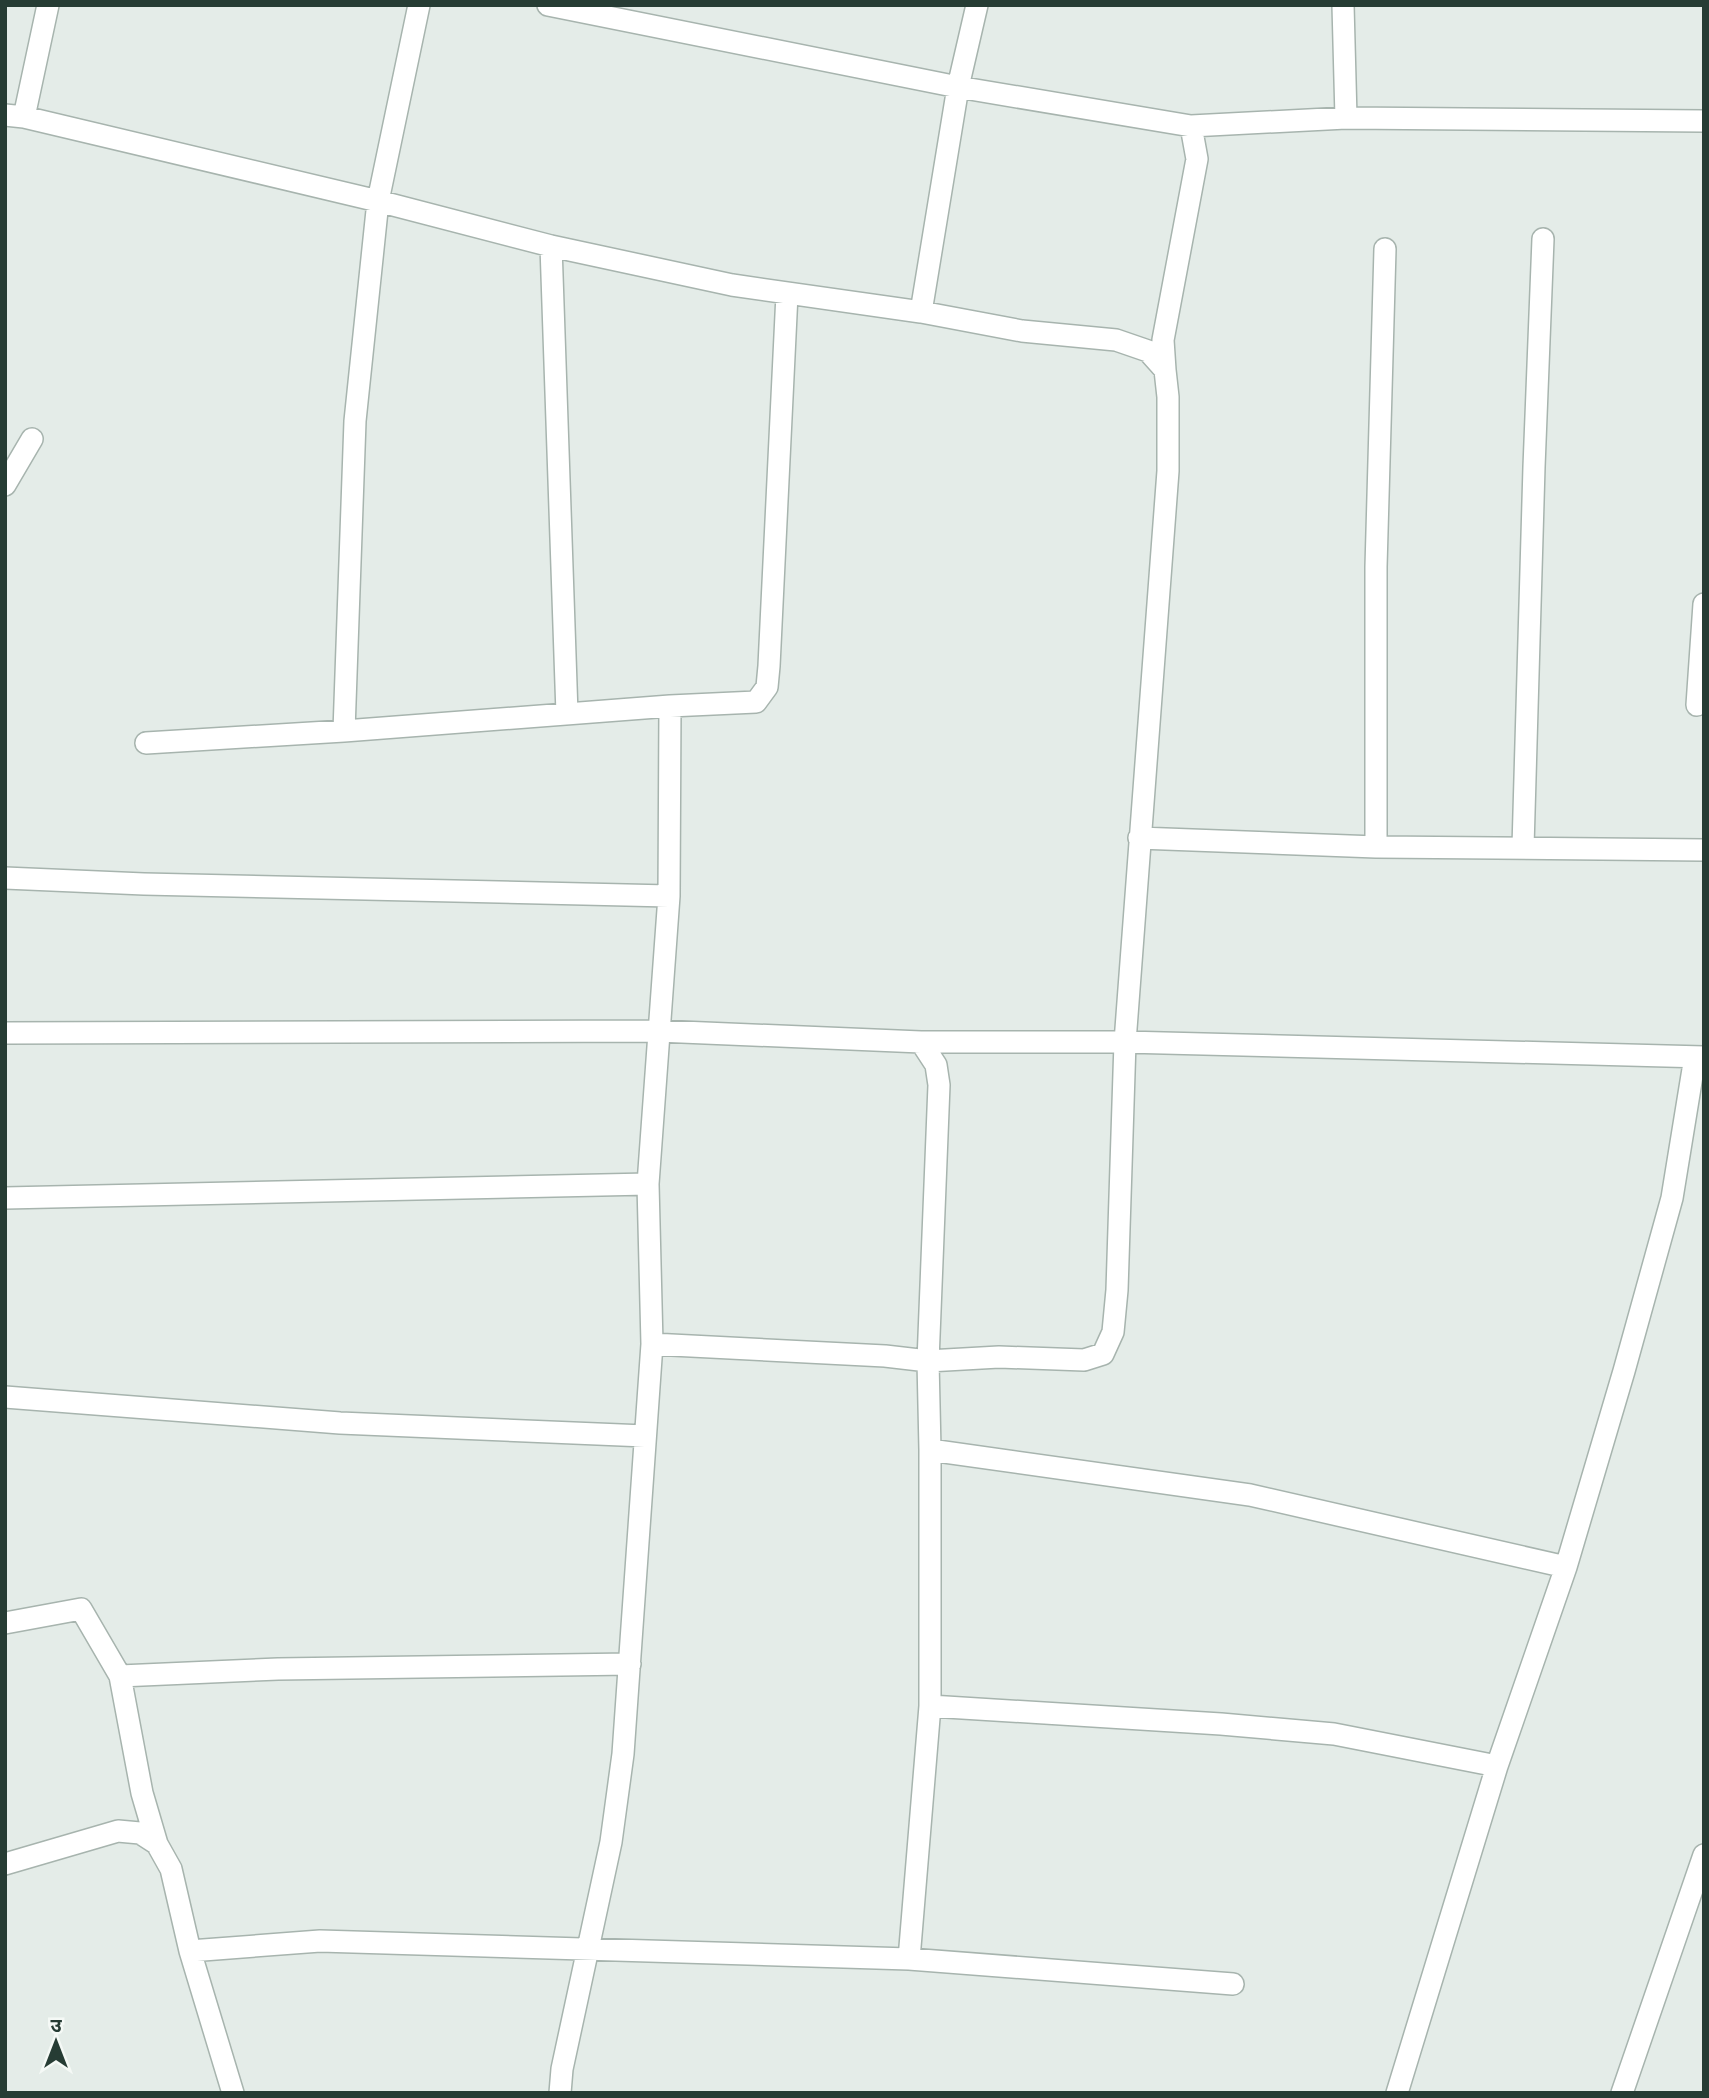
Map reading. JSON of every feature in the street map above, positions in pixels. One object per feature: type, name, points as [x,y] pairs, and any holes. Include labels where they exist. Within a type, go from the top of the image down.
[{"type":"street","points":[[48,5],[15,116],[379,201],[551,246],[732,285],[921,312],[1022,331],[1116,340],[1148,351],[1166,370]]},
{"type":"street","points":[[344,731],[355,421],[379,201],[419,5]]},
{"type":"street","points":[[548,5],[958,87],[1191,126],[1346,118],[1704,121]]},
{"type":"street","points":[[921,312],[958,87],[977,5]]},
{"type":"street","points":[[1343,5],[1346,118]]},
{"type":"street","points":[[652,1344],[885,1356],[928,1361],[999,1357],[1084,1360],[1103,1354],[1113,1332],[1117,1290],[1125,1042],[1168,471],[1168,397],[1163,340],[1196,159],[1191,126]]},
{"type":"street","points":[[1523,847],[1543,239]]},
{"type":"street","points":[[551,246],[567,714]]},
{"type":"street","points":[[1376,847],[1376,567],[1385,249]]},
{"type":"street","points":[[146,743],[755,702],[767,687],[787,294]]},
{"type":"street","points":[[5,485],[32,439]]},
{"type":"street","points":[[1698,705],[1704,604]]},
{"type":"street","points":[[560,2093],[562,2069],[613,1829],[623,1754],[652,1344],[648,1184],[669,896],[670,706]]},
{"type":"street","points":[[1139,838],[1376,847],[1704,850]]},
{"type":"street","points":[[5,878],[144,884],[669,896]]},
{"type":"street","points":[[5,1033],[658,1031],[921,1042],[1125,1042],[1700,1057],[1672,1198],[1625,1371],[1566,1567],[1497,1766],[1397,2093]]},
{"type":"street","points":[[909,1959],[930,1706],[928,1361],[939,1085],[936,1065],[921,1042]]},
{"type":"street","points":[[5,1198],[648,1184]]},
{"type":"street","points":[[5,1397],[340,1423],[645,1436]]},
{"type":"street","points":[[930,1450],[1250,1495],[1566,1567]]},
{"type":"street","points":[[5,1623],[81,1609],[120,1676],[142,1793],[158,1844],[171,1869],[190,1951],[233,2093]]},
{"type":"street","points":[[120,1676],[278,1669],[630,1664]]},
{"type":"street","points":[[930,1706],[1221,1724],[1335,1734],[1497,1766]]},
{"type":"street","points":[[5,1864],[118,1831],[140,1833],[158,1844]]},
{"type":"street","points":[[1622,2093],[1704,1855]]},
{"type":"street","points":[[190,1951],[320,1941],[909,1959],[1233,1984]]}]
